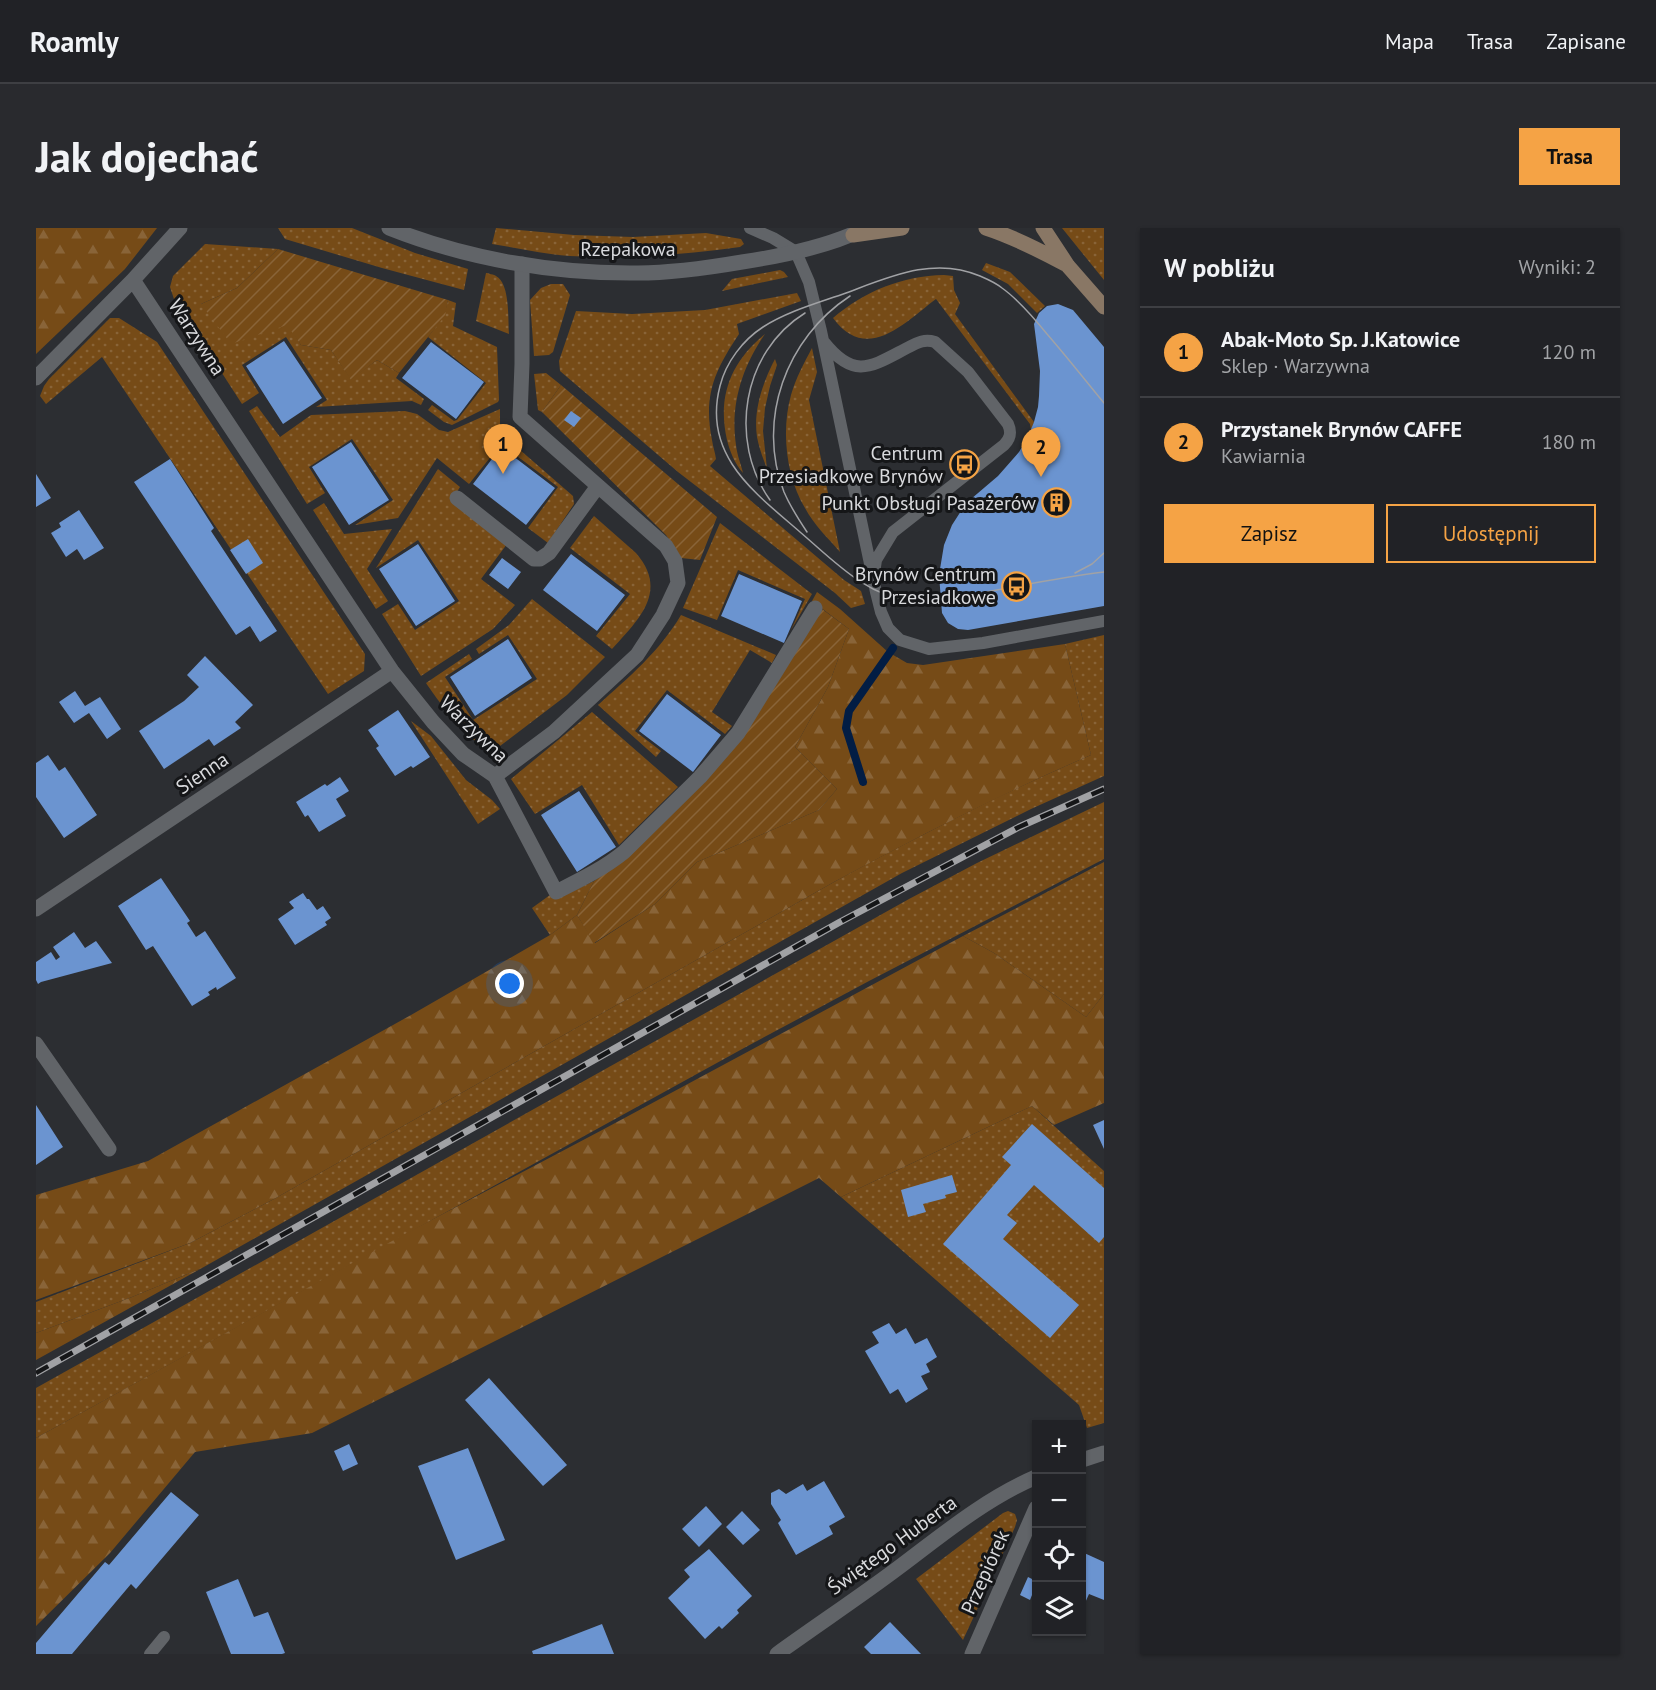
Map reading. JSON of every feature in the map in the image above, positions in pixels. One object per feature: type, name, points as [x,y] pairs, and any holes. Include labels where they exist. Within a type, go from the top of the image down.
[{"type":"main road","points":[[860,231],[902,228]]},
{"type":"main road","points":[[986,228],[1034,247],[1068,266]]},
{"type":"main road","points":[[1043,228],[1068,266],[1104,307]]},
{"type":"street","points":[[36,378],[180,228]]},
{"type":"street","name":"Rzepakowa","points":[[389,228],[478,257],[567,270],[638,273],[691,270],[765,259],[796,252],[860,231]]},
{"type":"street","points":[[495,776],[554,732],[637,655],[663,615],[678,583],[675,561],[666,546],[520,417],[522,264]]},
{"type":"street","name":"Warzywna","points":[[133,279],[392,671],[433,722],[463,754],[495,776],[556,892],[586,878],[624,852],[700,777],[738,733],[815,609]]},
{"type":"street","points":[[457,498],[534,559],[540,559],[549,553],[598,486]]},
{"type":"street","name":"Sienna","points":[[36,909],[392,671]]},
{"type":"street","points":[[36,1044],[109,1149]]},
{"type":"street","points":[[1086,1459],[1104,1453]]},
{"type":"street","name":"Świętego Huberta","points":[[777,1654],[974,1511],[1032,1479]]},
{"type":"street","name":"Przepiórek","points":[[972,1654],[1032,1517]]},
{"type":"lane","points":[[750,228],[796,252],[809,282],[873,577],[881,612],[888,628],[900,640],[929,650],[983,643],[1104,621]]},
{"type":"lane","points":[[822,339],[841,359],[851,365],[862,367],[873,365],[919,341],[928,339],[935,342],[974,379],[1008,424],[1010,430],[1010,436],[1004,446],[893,532],[876,560],[873,577]]},
{"type":"lane","points":[[150,1654],[164,1637]]},
{"type":"green space","points":[[36,228],[157,228],[125,269],[36,354]]},
{"type":"green space","points":[[278,228],[352,228],[415,253],[468,269],[464,290],[285,239]]},
{"type":"green space","points":[[496,228],[574,235],[633,237],[706,233],[741,239],[744,244],[740,247],[719,250],[655,256],[570,256],[492,244]]},
{"type":"green space","points":[[1062,228],[1104,228],[1104,280]]},
{"type":"green space","points":[[205,244],[278,249],[237,288],[201,304],[288,324],[301,345],[331,350],[351,379],[377,360],[399,373],[396,378],[424,399],[421,405],[412,401],[316,407],[327,400],[286,337],[242,365],[259,393],[242,404],[174,299],[170,287],[173,276]]},
{"type":"green space","points":[[278,249],[448,300],[445,316],[399,373],[377,360],[351,380],[331,350],[301,345],[287,325],[231,344],[201,304],[237,288]]},
{"type":"green space","points":[[986,263],[1010,272],[1045,306],[1037,313],[1008,284],[982,270]]},
{"type":"green space","points":[[780,270],[788,277],[722,291],[732,279]]},
{"type":"green space","points":[[486,273],[496,276],[504,286],[509,334],[476,321]]},
{"type":"green space","points":[[953,276],[954,290],[960,303],[955,314],[1034,422],[1031,430],[1030,424],[936,299],[898,328],[872,339],[859,338],[846,331],[833,318],[858,300],[885,287],[913,278]]},
{"type":"green space","points":[[551,284],[563,284],[570,295],[553,352],[549,355],[534,356],[530,300],[541,288]]},
{"type":"green space","points":[[797,293],[801,301],[737,324],[739,334],[723,359],[710,396],[710,424],[716,459],[710,466],[844,580],[861,591],[865,604],[851,608],[835,593],[678,472],[560,371],[559,361],[576,311],[632,314],[705,310]]},
{"type":"green space","points":[[448,300],[456,303],[453,326],[497,347],[499,400],[452,425],[428,410],[432,405],[454,421],[457,420],[486,383],[428,337],[444,316]]},
{"type":"green space","points":[[110,318],[119,318],[157,342],[365,654],[364,671],[328,694],[102,357],[46,404],[40,396],[49,379]]},
{"type":"green space","points":[[765,334],[744,373],[736,401],[735,430],[743,473],[733,458],[727,440],[724,424],[726,395],[735,368],[743,356]]},
{"type":"green space","points":[[812,348],[817,372],[809,400],[840,552],[817,526],[805,508],[793,482],[787,453],[786,423],[791,395]]},
{"type":"green space","points":[[775,359],[777,365],[765,408],[763,431],[767,469],[757,437],[756,417],[763,387]]},
{"type":"green space","points":[[546,373],[561,385],[542,412],[538,410],[534,374]]},
{"type":"green space","points":[[561,385],[717,517],[700,560],[681,558],[666,535],[542,412]]},
{"type":"green space","points":[[257,406],[280,437],[311,415],[405,411],[417,414],[439,430],[448,432],[500,409],[500,427],[504,436],[573,496],[574,504],[548,543],[528,528],[558,487],[501,444],[469,484],[437,458],[398,518],[355,525],[393,500],[352,439],[309,467],[325,493],[307,504],[249,411]]},
{"type":"green space","points":[[438,469],[460,487],[452,500],[507,544],[481,579],[515,605],[493,629],[421,676],[382,614],[398,604],[415,630],[459,601],[418,540],[376,568]]},
{"type":"green space","points":[[324,503],[344,534],[392,529],[367,569],[388,601],[376,609],[313,510]]},
{"type":"green space","points":[[594,516],[636,553],[646,567],[650,580],[650,592],[640,615],[612,649],[596,636],[630,594],[570,548]]},
{"type":"green space","points":[[720,523],[812,594],[791,630],[805,599],[738,570],[717,620],[683,608]]},
{"type":"green space","points":[[817,592],[840,609],[888,652],[907,663],[923,665],[1065,644],[1091,755],[961,816],[834,882],[274,1199],[190,1243],[36,1300],[36,1195],[148,1161],[411,1015],[550,935],[577,915],[595,943],[655,904],[697,862],[819,810],[837,789],[795,747],[828,687],[849,629],[812,601]]},
{"type":"green space","points":[[532,599],[605,657],[567,695],[500,746],[491,748],[483,746],[455,721],[426,683],[469,654],[472,659],[445,677],[473,720],[537,679],[508,635],[479,654],[476,649],[509,625]]},
{"type":"green space","points":[[822,609],[849,629],[828,687],[795,747],[837,789],[819,810],[697,862],[655,904],[594,943],[577,915],[594,881],[626,858],[692,792]]},
{"type":"green space","points":[[681,615],[776,655],[772,663],[750,650],[712,712],[732,726],[725,734],[667,690],[635,731],[661,751],[656,757],[598,705],[653,652]]},
{"type":"green space","points":[[1104,635],[1104,776],[1031,809],[902,873],[202,1268],[36,1333],[36,1302],[190,1243],[274,1199],[834,882],[1025,784],[1091,755],[1065,644]]},
{"type":"green space","points":[[592,712],[678,787],[619,845],[582,785],[535,814],[511,779]]},
{"type":"green space","points":[[411,721],[431,736],[466,780],[500,809],[478,824]]},
{"type":"green space","points":[[1104,802],[1104,859],[744,1048],[36,1438],[36,1388],[909,899],[977,863]]},
{"type":"green space","points":[[1104,862],[1104,994],[1086,1017],[994,953],[963,936]]},
{"type":"green space","points":[[594,881],[577,915],[550,935],[532,908],[550,895],[560,897]]},
{"type":"green space","points":[[963,936],[994,953],[1086,1017],[1104,994],[1104,1103],[1054,1125],[1032,1106],[841,1197],[819,1178],[312,1433],[195,1452],[110,1553],[36,1626],[36,1438],[403,1235]]},
{"type":"green space","points":[[1032,1106],[1104,1171],[1104,1423],[1087,1428],[1079,1405],[841,1197]]},
{"type":"green space","points":[[202,1268],[36,1360],[36,1333]]},
{"type":"green space","points":[[1008,1511],[1015,1514],[1017,1520],[1015,1527],[963,1640],[916,1579]]},
{"type":"building","points":[[1058,304],[1073,310],[1104,347],[1104,606],[968,630],[958,629],[948,623],[942,613],[939,575],[944,545],[961,511],[971,499],[998,476],[1027,439],[1034,422],[1039,396],[1040,371],[1034,324],[1039,313],[1047,306]]},
{"type":"building","points":[[284,341],[322,398],[283,424],[246,366]]},
{"type":"building","points":[[431,342],[484,382],[456,419],[402,378]]},
{"type":"building","points":[[571,411],[581,418],[574,427],[564,420]]},
{"type":"building","points":[[351,442],[389,500],[349,525],[312,467]]},
{"type":"building","points":[[501,447],[555,488],[526,525],[473,484]]},
{"type":"building","points":[[170,459],[214,528],[211,531],[277,631],[260,642],[250,626],[236,635],[134,482]]},
{"type":"building","points":[[36,474],[51,498],[36,507]]},
{"type":"building","points":[[79,510],[104,548],[84,560],[77,549],[66,557],[51,533],[61,527],[59,523]]},
{"type":"building","points":[[248,539],[263,563],[246,574],[230,550]]},
{"type":"building","points":[[418,544],[455,601],[416,626],[379,569]]},
{"type":"building","points":[[571,554],[625,595],[597,631],[543,590]]},
{"type":"building","points":[[502,558],[521,572],[508,589],[489,575]]},
{"type":"building","points":[[739,574],[802,601],[784,643],[721,616]]},
{"type":"building","points":[[508,639],[532,678],[475,716],[450,677]]},
{"type":"building","points":[[205,656],[253,705],[235,722],[241,728],[214,746],[209,739],[164,769],[139,731],[184,701],[199,687],[187,675]]},
{"type":"building","points":[[75,691],[85,706],[100,697],[121,729],[107,739],[89,713],[74,723],[59,702]]},
{"type":"building","points":[[667,694],[721,735],[693,772],[639,731]]},
{"type":"building","points":[[398,710],[430,757],[395,776],[376,748],[379,746],[368,730]]},
{"type":"building","points":[[48,755],[59,771],[65,767],[97,815],[64,838],[36,797],[36,763]]},
{"type":"building","points":[[340,777],[349,791],[336,799],[346,816],[319,832],[308,815],[305,817],[296,802]]},
{"type":"building","points":[[579,791],[616,847],[577,872],[541,815]]},
{"type":"building","points":[[161,878],[190,921],[187,923],[196,937],[205,931],[236,978],[217,990],[216,987],[208,992],[210,995],[192,1006],[153,946],[146,950],[118,906]]},
{"type":"building","points":[[303,893],[317,910],[323,906],[331,918],[325,922],[327,925],[295,945],[278,919],[294,908],[289,902]]},
{"type":"building","points":[[74,932],[85,948],[96,941],[112,963],[38,984],[36,962],[51,952],[56,960],[60,957],[53,947]]},
{"type":"building","points":[[36,1105],[63,1147],[36,1165]]},
{"type":"building","points":[[1104,1120],[1104,1149],[1093,1125]]},
{"type":"building","points":[[1032,1124],[1104,1188],[1104,1237],[1099,1243],[1034,1185],[1007,1215],[1017,1223],[1003,1239],[1079,1305],[1050,1338],[943,1244],[1011,1165],[1002,1157]]},
{"type":"building","points":[[952,1175],[957,1192],[945,1195],[946,1198],[923,1204],[926,1212],[908,1217],[901,1190]]},
{"type":"building","points":[[889,1323],[896,1334],[906,1328],[915,1344],[927,1338],[937,1357],[926,1364],[930,1372],[921,1376],[928,1389],[906,1403],[898,1389],[890,1394],[865,1351],[879,1343],[872,1332]]},
{"type":"building","points":[[489,1378],[567,1465],[543,1486],[465,1400]]},
{"type":"building","points":[[349,1444],[358,1464],[343,1471],[334,1451]]},
{"type":"building","points":[[468,1448],[505,1540],[456,1560],[418,1466]]},
{"type":"building","points":[[824,1481],[845,1517],[829,1526],[833,1534],[796,1555],[778,1523],[781,1520],[771,1504],[771,1493],[779,1489],[786,1494],[803,1484],[807,1491]]},
{"type":"building","points":[[171,1492],[199,1515],[136,1589],[131,1584],[72,1654],[36,1654],[36,1643],[105,1562],[109,1565]]},
{"type":"building","points":[[706,1506],[722,1524],[699,1547],[682,1529]]},
{"type":"building","points":[[742,1511],[760,1530],[743,1545],[726,1527]]},
{"type":"building","points":[[709,1549],[752,1596],[737,1610],[739,1613],[722,1629],[719,1626],[705,1639],[668,1598],[690,1577],[684,1570]]},
{"type":"building","points":[[1086,1554],[1104,1562],[1104,1600],[1089,1594],[1086,1601]]},
{"type":"building","points":[[1028,1577],[1032,1579],[1030,1600],[1020,1595]]},
{"type":"building","points":[[238,1579],[254,1617],[268,1612],[285,1653],[231,1654],[206,1592]]},
{"type":"building","points":[[890,1622],[921,1654],[871,1654],[864,1647]]},
{"type":"building","points":[[602,1624],[614,1654],[533,1654],[532,1651]]},
{"type":"waterway","points":[[863,782],[846,728],[849,711],[893,648]]},
{"type":"tram line","points":[[1104,403],[1032,316],[997,284],[963,270],[929,268],[895,275],[793,312],[763,327],[742,345],[726,368],[716,410],[718,432],[725,452],[736,470],[750,486],[838,565],[865,585],[880,592],[912,601],[938,601],[1042,581],[1104,572]]},
{"type":"tram line","points":[[807,532],[786,497],[776,465],[774,437],[776,409],[782,383],[794,357],[809,334],[850,296]]},
{"type":"tram line","points":[[770,500],[757,477],[749,451],[746,425],[748,399],[755,374],[767,350],[784,330],[805,313]]},
{"type":"tram line","points":[[1075,573],[1092,564],[1104,553]]},
{"type":"railway","points":[[36,1373],[840,922],[1019,827],[1104,789]]},
{"type":"place","name":"Centrum Przesiadkowe Brynów","points":[[964,464]]},
{"type":"place","name":"Abak-Moto Sp. J.Katowice","points":[[503,474]]},
{"type":"place","name":"Przystanek Brynów CAFFE","points":[[1041,477]]},
{"type":"place","name":"Punkt Obsługi Pasażerów","points":[[1057,503]]},
{"type":"place","name":"Brynów Centrum Przesiadkowe","points":[[1017,586]]}]
